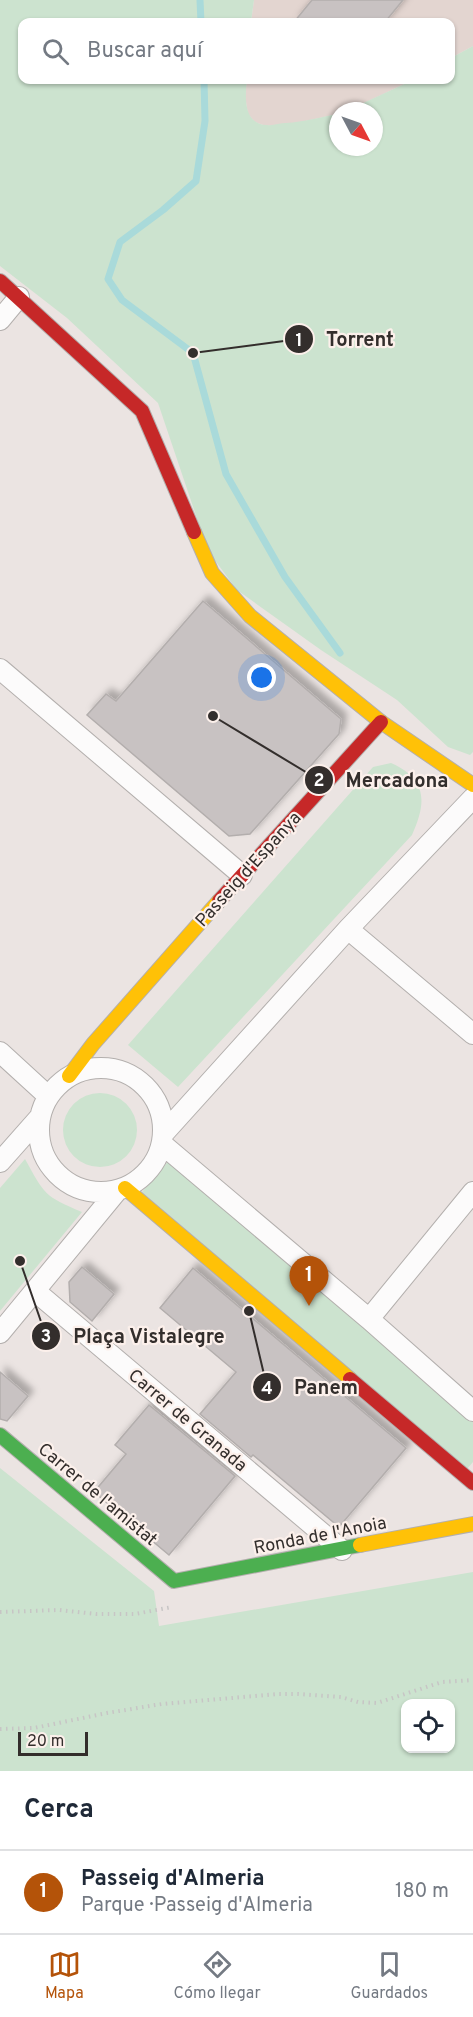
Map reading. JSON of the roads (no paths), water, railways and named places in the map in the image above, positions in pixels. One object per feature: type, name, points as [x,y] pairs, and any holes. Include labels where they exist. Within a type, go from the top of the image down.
[{"type":"street","points":[[0,281],[142,411],[212,573],[250,616],[381,722],[473,785]]},
{"type":"street","points":[[0,320],[19,297]]},
{"type":"street","points":[[0,669],[242,875]]},
{"type":"street","name":"Passeig d'Espanya","points":[[69,1076],[93,1044],[381,722]]},
{"type":"street","points":[[0,1333],[121,1189],[142,1178],[155,1162],[163,1139],[348,929],[473,798]]},
{"type":"street","points":[[348,929],[473,1034]]},
{"type":"street","points":[[0,1052],[48,1096]]},
{"type":"street","name":"Passeig d'Espanya","points":[[0,1162],[39,1118],[48,1096],[57,1085],[69,1076],[87,1069],[106,1067],[125,1072],[141,1082],[154,1096],[162,1114],[163,1139]]},
{"type":"street","name":"Passeig d'Espanya","points":[[39,1118],[39,1139],[45,1159],[58,1176],[75,1188],[96,1193],[121,1189]]},
{"type":"street","points":[[163,1139],[473,1411]]},
{"type":"street","points":[[121,1189],[473,1484]]},
{"type":"street","points":[[369,1318],[473,1192]]},
{"type":"street","name":"Carrer de Granada","points":[[35,1291],[342,1550]]},
{"type":"street","name":"Carrer de l'amistat","points":[[0,1435],[174,1581]]},
{"type":"street","name":"Ronda de l'Anoia","points":[[174,1581],[473,1524]]},
{"type":"waterway","points":[[200,0],[201,18]]},
{"type":"waterway","points":[[204,84],[205,121],[196,181],[163,210],[120,242],[108,279],[122,300],[193,353],[226,474],[285,577],[340,653]]},
{"type":"place","name":"Torrent","points":[[193,353]]},
{"type":"place","name":"Mercadona","points":[[213,716]]},
{"type":"place","name":"Plaça Vistalegre","points":[[20,1261]]},
{"type":"place","name":"Passeig d'Almeria","points":[[309,1306]]},
{"type":"place","name":"Panem","points":[[249,1311]]}]
